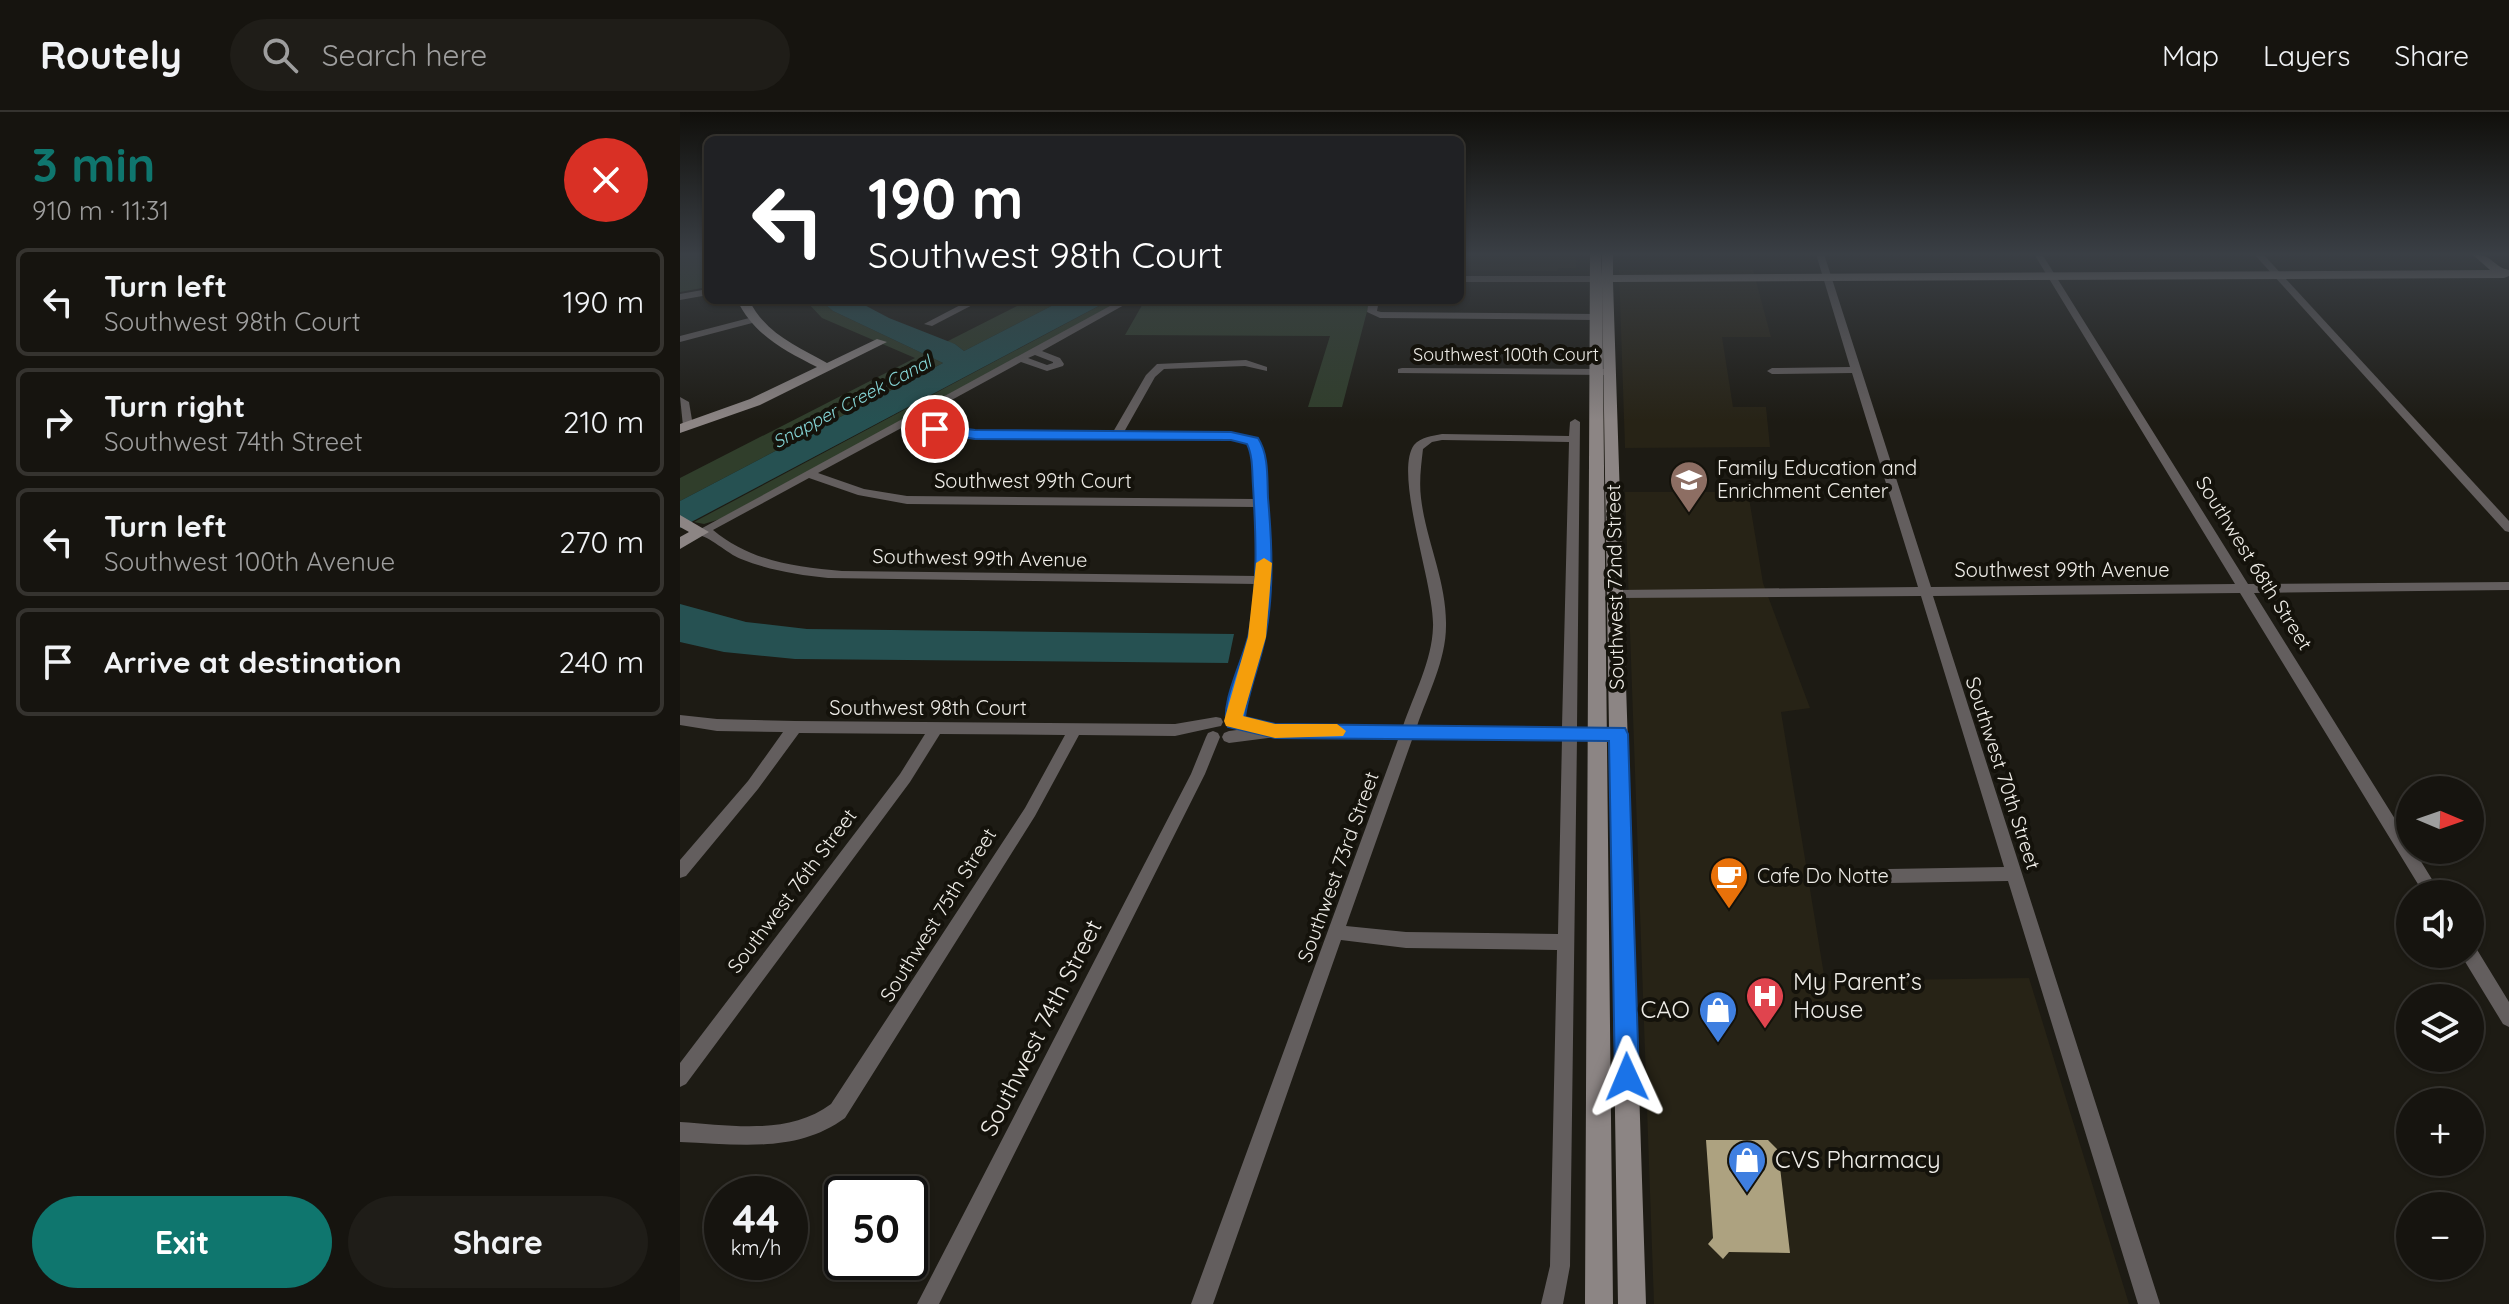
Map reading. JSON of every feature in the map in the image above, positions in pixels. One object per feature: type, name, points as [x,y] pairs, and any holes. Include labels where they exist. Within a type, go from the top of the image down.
[{"type":"main road","points":[[748,310],[753,320],[771,338],[828,368]]},
{"type":"main road","name":"Southwest 72nd Street","points":[[1596,310],[1596,371],[1604,440],[1606,496],[1611,943],[1632,1304]]},
{"type":"main road","name":"Southwest 72nd Street","points":[[1604,440],[1610,372],[1605,310]]},
{"type":"main road","points":[[684,428],[737,410],[881,342]]},
{"type":"main road","points":[[680,544],[693,527]]},
{"type":"main road","name":"Southwest 72nd Street","points":[[1599,1304],[1611,943]]},
{"type":"street","points":[[929,324],[957,310]]},
{"type":"street","points":[[693,527],[809,474],[1110,310]]},
{"type":"street","points":[[1372,310],[1375,314],[1595,317]]},
{"type":"street","name":"Southwest 70th Street","points":[[1838,310],[2149,1304]]},
{"type":"street","name":"Southwest 68th Street","points":[[2072,310],[2424,880]]},
{"type":"street","points":[[2309,310],[2509,528]]},
{"type":"street","points":[[680,339],[753,320]]},
{"type":"street","points":[[1021,359],[1045,368],[1059,364],[1057,360],[1035,351]]},
{"type":"street","points":[[906,421],[965,434],[1117,435],[1158,367],[1175,363],[1232,363],[1263,369]]},
{"type":"street","points":[[1772,371],[1857,370]]},
{"type":"street","name":"Southwest 100th Court","points":[[1402,371],[1610,372]]},
{"type":"street","points":[[680,400],[684,402],[684,428]]},
{"type":"street","name":"Southwest 72nd Street","points":[[1428,440],[1574,430],[1560,1266],[1552,1304]]},
{"type":"street","name":"Southwest 74th Street","points":[[928,1304],[1223,729],[1240,690],[1257,637],[1264,580],[1258,450],[1252,439],[1117,435]]},
{"type":"street","name":"Southwest 73rd Street","points":[[1202,1304],[1434,662],[1440,634],[1437,595],[1416,496],[1417,452],[1428,440]]},
{"type":"street","name":"Southwest 99th Court","points":[[809,474],[849,489],[907,500],[1261,503]]},
{"type":"street","name":"Southwest 99th Avenue","points":[[693,527],[721,541],[727,548],[767,562],[842,575],[1264,580]]},
{"type":"street","name":"Southwest 99th Avenue","points":[[1606,594],[2509,586]]},
{"type":"street","name":"Southwest 98th Court","points":[[680,720],[717,725],[795,727],[1608,733]]},
{"type":"street","points":[[680,871],[753,785],[795,727]]},
{"type":"street","name":"Southwest 76th Street","points":[[680,1078],[905,778],[936,728]]},
{"type":"street","name":"Southwest 75th Street","points":[[680,1132],[792,1132],[815,1127],[830,1119],[852,1092],[1030,812],[1075,729]]},
{"type":"street","points":[[1889,876],[2014,874]]},
{"type":"street","points":[[1335,932],[1406,940],[1566,942]]},
{"type":"street","points":[[2479,968],[2509,1018]]},
{"type":"shaded area","points":[[1620,310],[1764,310],[1771,337],[1722,337],[1733,407],[1766,407],[1770,447],[1625,448]]},
{"type":"shaded area","points":[[1625,492],[1748,492],[1763,583],[1810,708],[1781,712],[1825,981],[2029,978],[2129,1304],[1654,1304]]},
{"type":"green space","points":[[814,310],[831,310],[943,363],[680,501],[680,478],[915,358],[822,318]]},
{"type":"green space","points":[[1010,310],[1044,310],[964,351],[946,342]]},
{"type":"green space","points":[[1092,310],[1105,310],[720,519],[704,524],[694,522]]},
{"type":"green space","points":[[1139,310],[1367,310],[1342,407],[1308,407],[1330,336],[1125,335]]},
{"type":"water","points":[[873,310],[955,344],[964,351],[1044,310],[1092,310],[680,528],[680,501],[943,363],[833,311]]},
{"type":"water","points":[[680,604],[746,622],[807,629],[1234,634],[1228,663],[795,659],[724,652],[680,642]]},
{"type":"building","name":"CVS Pharmacy","points":[[1706,1140],[1768,1140],[1778,1150],[1790,1253],[1729,1252],[1723,1259],[1708,1244],[1713,1238]]},
{"type":"slow traffic","points":[[1264,563],[1257,637],[1233,721],[1275,731],[1337,731]]},
{"type":"place","name":"Family Education and Enrichment Center","points":[[1689,514]]},
{"type":"place","name":"Cafe Do Notte","points":[[1729,910]]},
{"type":"place","name":"My Parent’s House","points":[[1765,1030]]},
{"type":"place","name":"CAO","points":[[1718,1044]]},
{"type":"place","name":"CVS Pharmacy","points":[[1747,1194]]},
{"type":"route","points":[[935,429],[975,434],[1231,436],[1253,441],[1258,450],[1263,594],[1257,637],[1240,690],[1235,722],[1275,731],[1619,734],[1627,1077]]},
{"type":"water label","name":"Snapper Creek Canal","points":[[852,402]]}]
